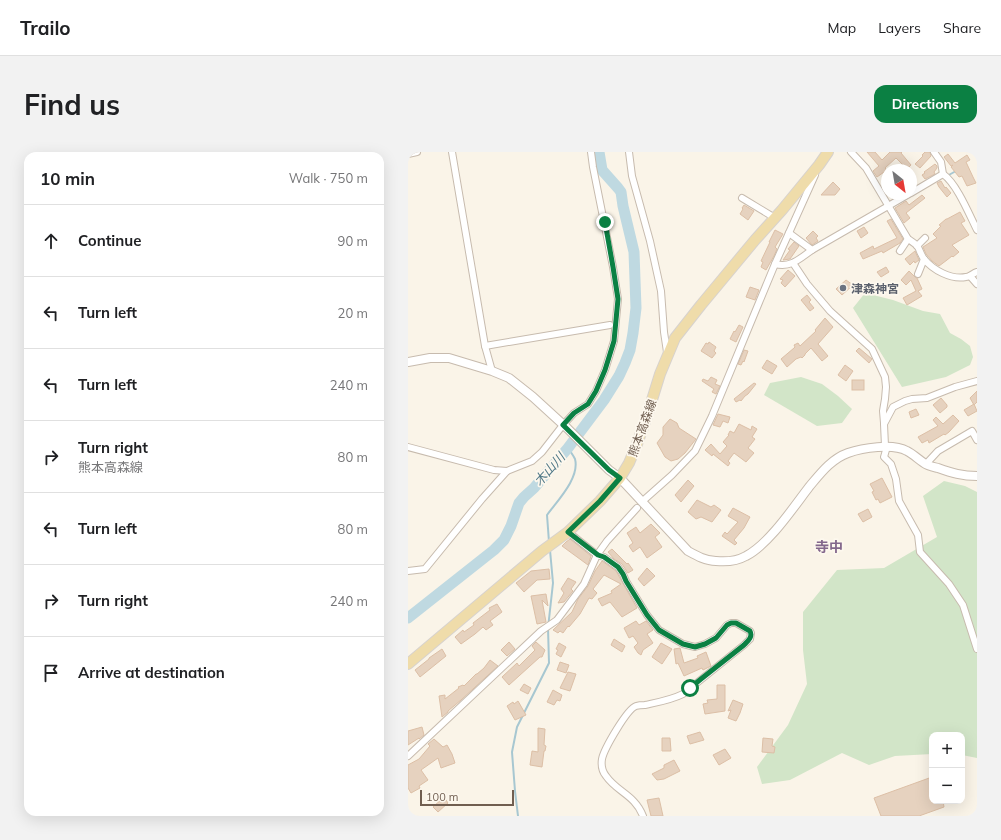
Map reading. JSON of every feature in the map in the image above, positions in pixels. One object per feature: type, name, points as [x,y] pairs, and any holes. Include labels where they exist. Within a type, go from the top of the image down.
[{"type":"main road","name":"熊本高森線","points":[[408,664],[542,551],[568,532],[600,501],[620,478],[637,444],[660,374],[675,338],[700,305],[775,218],[828,152]]},
{"type":"street","points":[[408,154],[417,152]]},
{"type":"street","points":[[452,152],[485,346],[492,370]]},
{"type":"street","points":[[408,447],[494,470],[507,471],[532,461],[565,427],[574,413],[588,404],[596,391],[605,370],[614,341],[618,299],[591,152]]},
{"type":"street","points":[[629,152],[632,176],[650,241],[661,291],[664,332],[668,355]]},
{"type":"street","points":[[851,152],[866,168],[908,239],[917,246],[924,259],[933,267],[949,276],[965,278],[977,272]]},
{"type":"street","points":[[934,152],[941,162],[943,174],[959,193],[977,230]]},
{"type":"street","points":[[645,499],[672,475],[695,451],[712,416],[775,264],[819,165]]},
{"type":"street","points":[[917,189],[943,174]]},
{"type":"street","points":[[742,198],[775,218]]},
{"type":"street","points":[[775,264],[782,266],[792,263],[898,200]]},
{"type":"street","points":[[789,233],[812,250]]},
{"type":"street","points":[[917,246],[925,238]]},
{"type":"street","points":[[900,251],[908,239]]},
{"type":"street","points":[[918,274],[924,259]]},
{"type":"street","points":[[792,263],[807,284],[830,311],[872,349],[884,377],[886,387],[883,411],[886,450],[884,457],[891,464],[896,479],[899,501],[918,536],[920,552],[949,584],[963,605],[977,649]]},
{"type":"street","points":[[970,276],[977,284]]},
{"type":"street","points":[[485,346],[610,325]]},
{"type":"street","points":[[408,362],[430,358],[449,358],[492,370],[509,378],[533,396],[609,470],[620,478],[688,551],[702,558],[715,562],[731,561],[745,556],[757,549],[767,539],[821,472],[847,454],[864,449],[885,446],[906,450],[926,464],[960,475],[977,476]]},
{"type":"street","points":[[884,424],[893,407],[905,401],[927,398],[977,381]]},
{"type":"street","points":[[926,464],[938,451],[972,431],[977,440]]},
{"type":"street","points":[[408,571],[425,569],[482,499],[507,471]]},
{"type":"street","points":[[408,756],[541,631],[557,620],[584,584],[598,555],[607,541],[637,508]]},
{"type":"street","points":[[568,532],[598,555],[604,557],[618,567],[647,615],[659,630],[683,644],[695,647],[705,644],[716,638],[727,625],[731,623],[736,623],[751,633],[750,639],[744,645],[683,694],[673,699],[636,706],[632,709],[610,741],[603,754],[602,766],[604,775],[634,801],[642,816]]},
{"type":"green space","points":[[865,293],[893,300],[923,311],[940,314],[950,333],[970,346],[973,357],[970,365],[946,377],[902,387],[853,308]]},
{"type":"green space","points":[[801,377],[822,384],[852,409],[842,423],[817,426],[764,395],[770,383]]},
{"type":"green space","points":[[944,481],[965,486],[977,492],[977,758],[965,756],[965,732],[929,732],[929,754],[895,756],[869,765],[842,753],[790,780],[762,784],[757,767],[788,725],[807,684],[803,650],[803,612],[837,570],[884,568],[937,537],[923,496]]},
{"type":"building","points":[[867,152],[875,152],[882,160],[890,152],[902,152],[901,153],[910,164],[902,164],[896,158],[889,164],[881,164],[881,174],[877,177],[873,171],[879,166]]},
{"type":"building","points":[[925,152],[930,152],[931,156],[920,168],[917,164],[915,164],[923,156],[922,155]]},
{"type":"building","points":[[948,154],[955,163],[967,155],[970,160],[966,162],[976,183],[967,186],[962,176],[959,177],[951,167],[953,165],[951,166],[944,157]]},
{"type":"building","points":[[935,164],[937,168],[934,172],[935,174],[925,179],[922,175],[925,173],[924,172]]},
{"type":"building","points":[[941,181],[945,188],[946,187],[951,193],[947,197],[937,183]]},
{"type":"building","points":[[833,182],[840,189],[835,195],[821,195]]},
{"type":"building","points":[[922,195],[925,198],[906,213],[910,218],[904,223],[895,208],[906,201],[909,205]]},
{"type":"building","points":[[744,205],[754,211],[748,220],[740,214]]},
{"type":"building","points":[[960,212],[965,221],[961,223],[969,235],[952,245],[959,252],[939,266],[926,254],[923,247],[937,238],[933,234],[941,226],[939,225],[946,219]]},
{"type":"building","points":[[891,219],[903,239],[900,243],[883,253],[882,251],[863,259],[860,253],[873,246],[874,249],[897,238],[887,221]]},
{"type":"building","points":[[864,227],[868,233],[861,238],[857,231]]},
{"type":"building","points":[[775,230],[783,234],[775,247],[777,249],[766,270],[761,267],[763,262],[761,261]]},
{"type":"building","points":[[813,231],[818,236],[816,238],[818,241],[812,245],[806,238]]},
{"type":"building","points":[[794,242],[799,246],[790,259],[783,260],[790,250],[788,249]]},
{"type":"building","points":[[915,251],[919,260],[915,263],[914,261],[910,265],[905,259]]},
{"type":"building","points":[[886,267],[889,272],[881,277],[877,272]]},
{"type":"building","points":[[788,270],[795,276],[785,287],[781,283],[783,280],[780,279]]},
{"type":"building","points":[[909,271],[917,278],[922,289],[918,291],[922,296],[907,305],[903,298],[916,291],[911,280],[906,285],[901,280]]},
{"type":"building","name":"津森神宮","points":[[846,280],[853,285],[842,295],[836,289]]},
{"type":"building","points":[[750,287],[759,290],[755,300],[746,297]]},
{"type":"building","points":[[807,295],[811,300],[809,302],[814,308],[810,311],[801,300]]},
{"type":"building","points":[[825,318],[833,327],[818,344],[828,356],[822,361],[811,348],[802,358],[796,359],[787,367],[781,359],[795,347],[794,345],[798,343],[800,346],[816,331],[815,330]]},
{"type":"building","points":[[739,325],[743,327],[736,342],[730,339]]},
{"type":"building","points":[[709,342],[716,347],[714,351],[716,353],[712,358],[701,351],[706,343],[708,344]]},
{"type":"building","points":[[859,348],[872,359],[869,363],[856,351]]},
{"type":"building","points":[[744,350],[748,351],[744,362],[743,361],[741,365],[738,364]]},
{"type":"building","points":[[767,360],[777,366],[772,374],[762,368]]},
{"type":"building","points":[[845,365],[853,371],[846,381],[838,375]]},
{"type":"building","points":[[711,377],[717,380],[715,384],[720,386],[716,394],[712,392],[714,389],[702,381],[703,379],[708,381]]},
{"type":"building","points":[[852,380],[864,380],[864,390],[852,390]]},
{"type":"building","points":[[754,383],[756,384],[748,394],[741,401],[736,402],[734,399]]},
{"type":"building","points":[[977,391],[977,402],[974,405],[970,398]]},
{"type":"building","points":[[941,398],[947,407],[940,413],[933,405]]},
{"type":"building","points":[[974,404],[977,411],[968,416],[964,410]]},
{"type":"building","points":[[916,409],[919,415],[911,418],[909,412]]},
{"type":"building","points":[[718,414],[730,417],[728,423],[723,421],[720,427],[713,425]]},
{"type":"building","points":[[953,415],[959,421],[949,432],[929,443],[928,440],[922,443],[918,437],[938,426],[933,420],[936,417],[943,424]]},
{"type":"building","points":[[670,419],[677,423],[679,428],[696,439],[685,453],[678,459],[671,461],[665,457],[657,443],[663,435],[663,427]]},
{"type":"building","points":[[739,424],[751,430],[752,426],[757,429],[752,437],[755,439],[748,448],[754,453],[746,462],[734,453],[728,461],[730,463],[728,466],[713,454],[712,456],[705,450],[711,444],[720,454],[727,446],[723,442],[729,435],[730,431],[734,433]]},
{"type":"building","points":[[882,478],[892,497],[880,503],[878,499],[876,500],[872,492],[874,491],[870,484]]},
{"type":"building","points":[[688,480],[694,486],[681,502],[675,495]]},
{"type":"building","points":[[697,500],[711,507],[714,505],[721,510],[712,522],[701,517],[696,519],[688,512]]},
{"type":"building","points":[[733,508],[750,517],[744,528],[734,540],[737,543],[735,545],[722,536],[725,532],[727,534],[738,522],[728,516]]},
{"type":"building","points":[[868,509],[872,517],[863,522],[858,514]]},
{"type":"building","points":[[651,524],[660,533],[655,537],[662,547],[647,558],[640,547],[633,552],[629,546],[633,543],[627,533],[636,527],[640,533]]},
{"type":"building","points":[[570,539],[591,556],[588,565],[562,546]]},
{"type":"building","points":[[612,549],[627,564],[628,563],[633,570],[628,573],[622,564],[614,559],[608,552]]},
{"type":"building","points":[[602,561],[616,571],[637,608],[622,617],[610,602],[602,606],[598,599],[612,593],[611,591],[621,584],[604,575],[593,589],[597,593],[592,599],[589,598],[580,614],[569,627],[568,626],[563,633],[560,631],[558,633],[553,630],[572,612],[578,599],[588,586],[595,571]]},
{"type":"building","points":[[647,568],[655,576],[644,586],[638,579]]},
{"type":"building","points":[[549,569],[550,579],[537,580],[524,592],[516,583],[531,571]]},
{"type":"building","points":[[568,578],[576,582],[571,589],[573,591],[564,602],[558,603],[564,593],[561,589]]},
{"type":"building","points":[[546,594],[548,606],[542,600],[546,622],[537,624],[531,596]]},
{"type":"building","points":[[497,604],[502,612],[490,621],[493,625],[486,630],[483,627],[461,644],[455,637],[463,630],[464,632],[474,625],[473,623],[490,610],[489,608]]},
{"type":"building","points":[[636,621],[639,625],[646,621],[653,630],[647,634],[653,643],[643,650],[641,655],[634,647],[638,643],[633,636],[629,638],[624,628]]},
{"type":"building","points":[[614,639],[625,646],[622,652],[611,645]]},
{"type":"building","points":[[509,642],[515,649],[507,656],[501,650]]},
{"type":"building","points":[[536,642],[545,650],[542,657],[540,657],[509,685],[502,677],[517,663],[519,666],[535,650],[532,646]]},
{"type":"building","points":[[559,643],[566,647],[561,657],[556,654],[558,650],[556,649]]},
{"type":"building","points":[[661,643],[672,649],[662,664],[652,657]]},
{"type":"building","points":[[680,648],[684,663],[698,658],[697,656],[706,652],[711,666],[703,670],[702,668],[684,676],[678,663],[676,664],[674,649]]},
{"type":"building","points":[[442,649],[446,656],[420,677],[415,670]]},
{"type":"building","points":[[490,660],[498,666],[442,717],[439,696],[445,695],[445,699],[459,688],[458,687],[464,686],[484,668]]},
{"type":"building","points":[[560,662],[569,665],[566,673],[557,670]]},
{"type":"building","points":[[568,672],[576,674],[570,691],[560,688]]},
{"type":"building","points":[[524,684],[531,688],[528,694],[520,690]]},
{"type":"building","points":[[717,685],[725,685],[725,711],[705,714],[703,704],[708,703],[707,700],[717,699]]},
{"type":"building","points":[[553,690],[562,695],[560,701],[557,700],[554,705],[547,702]]},
{"type":"building","points":[[733,700],[743,704],[736,721],[728,718],[731,710],[728,711]]},
{"type":"building","points":[[518,701],[526,715],[515,720],[507,706]]},
{"type":"building","points":[[422,727],[424,735],[408,745],[408,731]]},
{"type":"building","points":[[538,728],[545,729],[544,745],[546,746],[542,767],[530,765],[532,751],[538,752]]},
{"type":"building","points":[[700,732],[704,740],[690,744],[687,736]]},
{"type":"building","points":[[662,738],[670,738],[671,751],[662,751]]},
{"type":"building","points":[[763,738],[773,739],[772,746],[775,747],[774,753],[762,752]]},
{"type":"building","points":[[434,739],[443,747],[447,745],[455,763],[441,768],[438,758],[421,770],[428,780],[419,786],[420,788],[411,793],[408,788],[408,765],[419,759],[430,746],[428,744]]},
{"type":"building","points":[[725,749],[731,758],[719,765],[713,755]]},
{"type":"building","points":[[674,760],[680,771],[664,779],[657,780],[652,774],[664,768],[664,765]]},
{"type":"building","points":[[929,778],[929,804],[944,804],[944,807],[919,816],[881,816],[874,798]]},
{"type":"building","points":[[444,797],[448,803],[438,812],[433,807]]},
{"type":"building","points":[[659,798],[663,816],[651,816],[647,800]]},
{"type":"waterway","name":"木山川","points":[[408,618],[494,550],[504,540],[511,526],[519,503],[534,488],[568,448],[604,400],[625,363],[630,350],[636,308],[634,252],[621,192],[602,170],[599,152]]},
{"type":"waterway","points":[[947,176],[956,171]]},
{"type":"waterway","points":[[549,542],[547,515],[567,489],[576,466],[575,459],[568,448]]},
{"type":"waterway","points":[[518,816],[512,752],[517,727],[549,663],[548,628],[553,583],[550,550]]},
{"type":"place","name":"津森神宮","points":[[843,288]]},
{"type":"district","name":"寺中","points":[[829,547]]},
{"type":"route","points":[[605,222],[618,299],[614,341],[605,370],[596,391],[588,404],[574,413],[563,425],[609,470],[620,478],[600,501],[568,532],[598,555],[604,557],[618,567],[647,615],[659,630],[683,644],[695,647],[705,644],[716,638],[727,625],[731,623],[736,623],[750,631],[750,639],[744,645],[690,688]]}]
